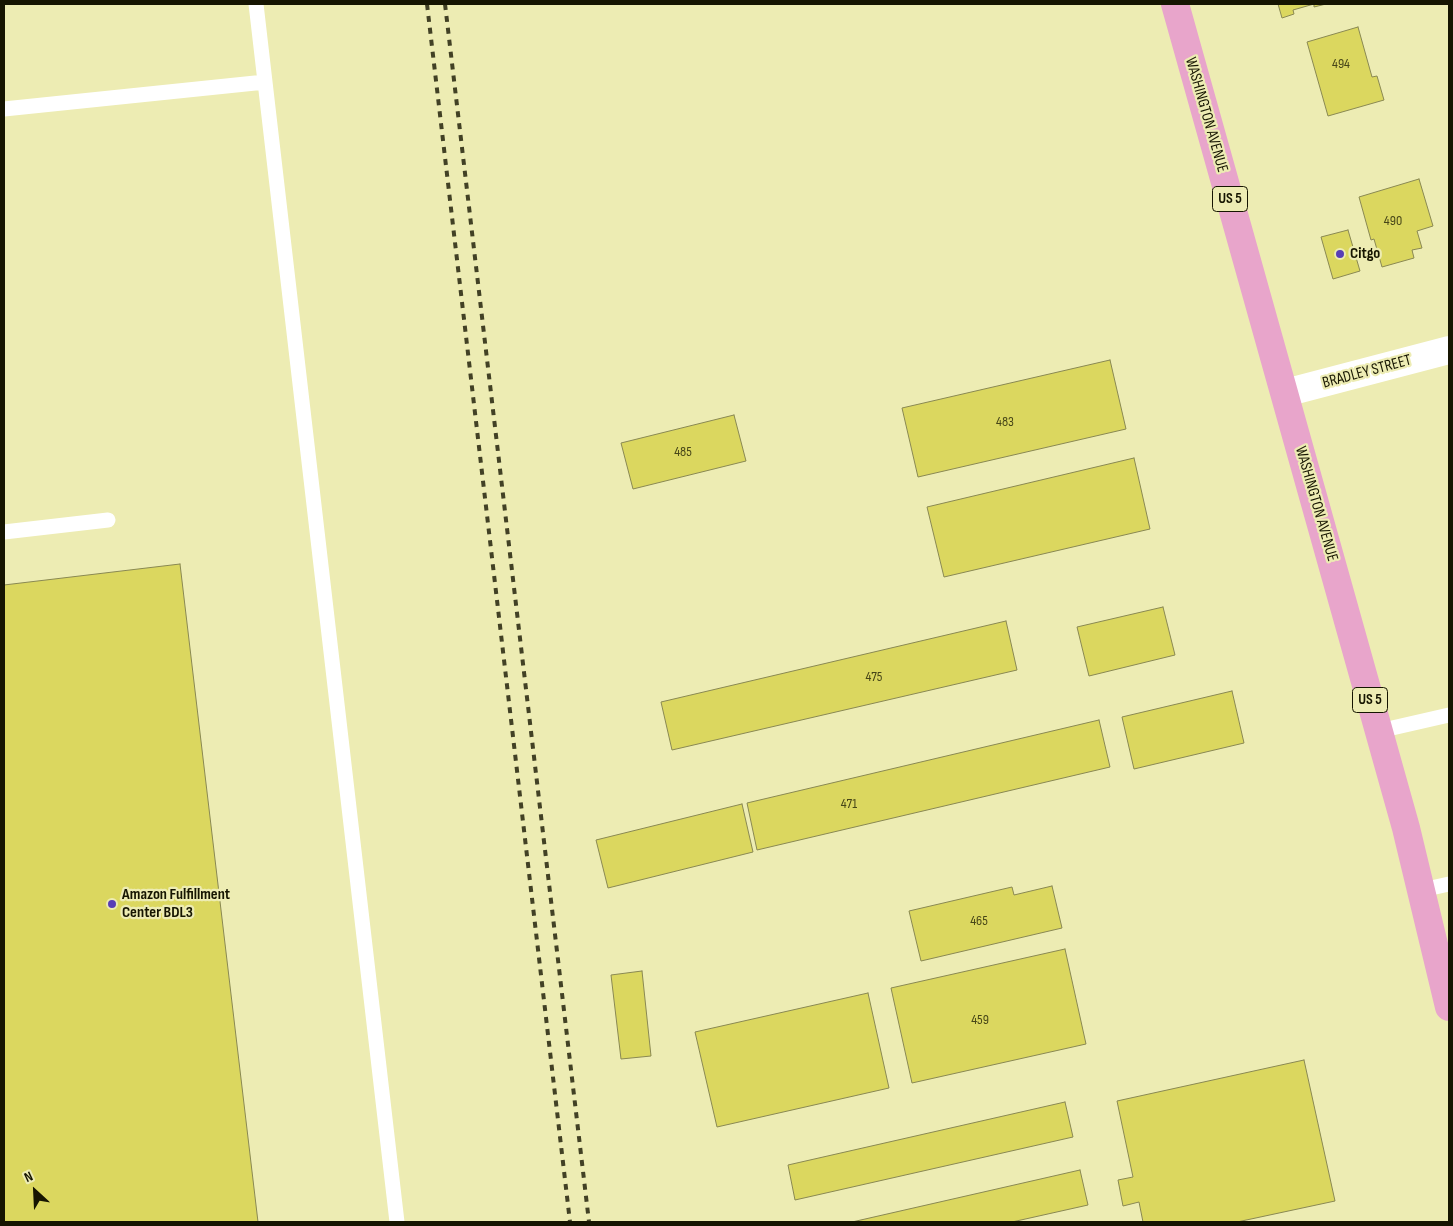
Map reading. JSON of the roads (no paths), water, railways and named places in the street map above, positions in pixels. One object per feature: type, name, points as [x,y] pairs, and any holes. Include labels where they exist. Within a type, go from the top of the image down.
[{"type":"main road","name":"WASHINGTON AVENUE","points":[[1175,4],[1379,731],[1422,890],[1449,1007]]},
{"type":"street","name":"BRADLEY STREET","points":[[1285,394],[1449,350]]},
{"type":"lane","points":[[256,4],[397,1222]]},
{"type":"lane","points":[[4,109],[265,82]]},
{"type":"lane","points":[[4,532],[108,520]]},
{"type":"lane","points":[[1379,731],[1449,715]]},
{"type":"lane","points":[[1422,890],[1449,884]]},
{"type":"railway","points":[[427,4],[570,1222]]},
{"type":"railway","points":[[445,4],[589,1222]]},
{"type":"place","name":"Citgo","points":[[1340,254]]},
{"type":"place","name":"Amazon Fulfillment Center BDL3","points":[[112,904]]}]
